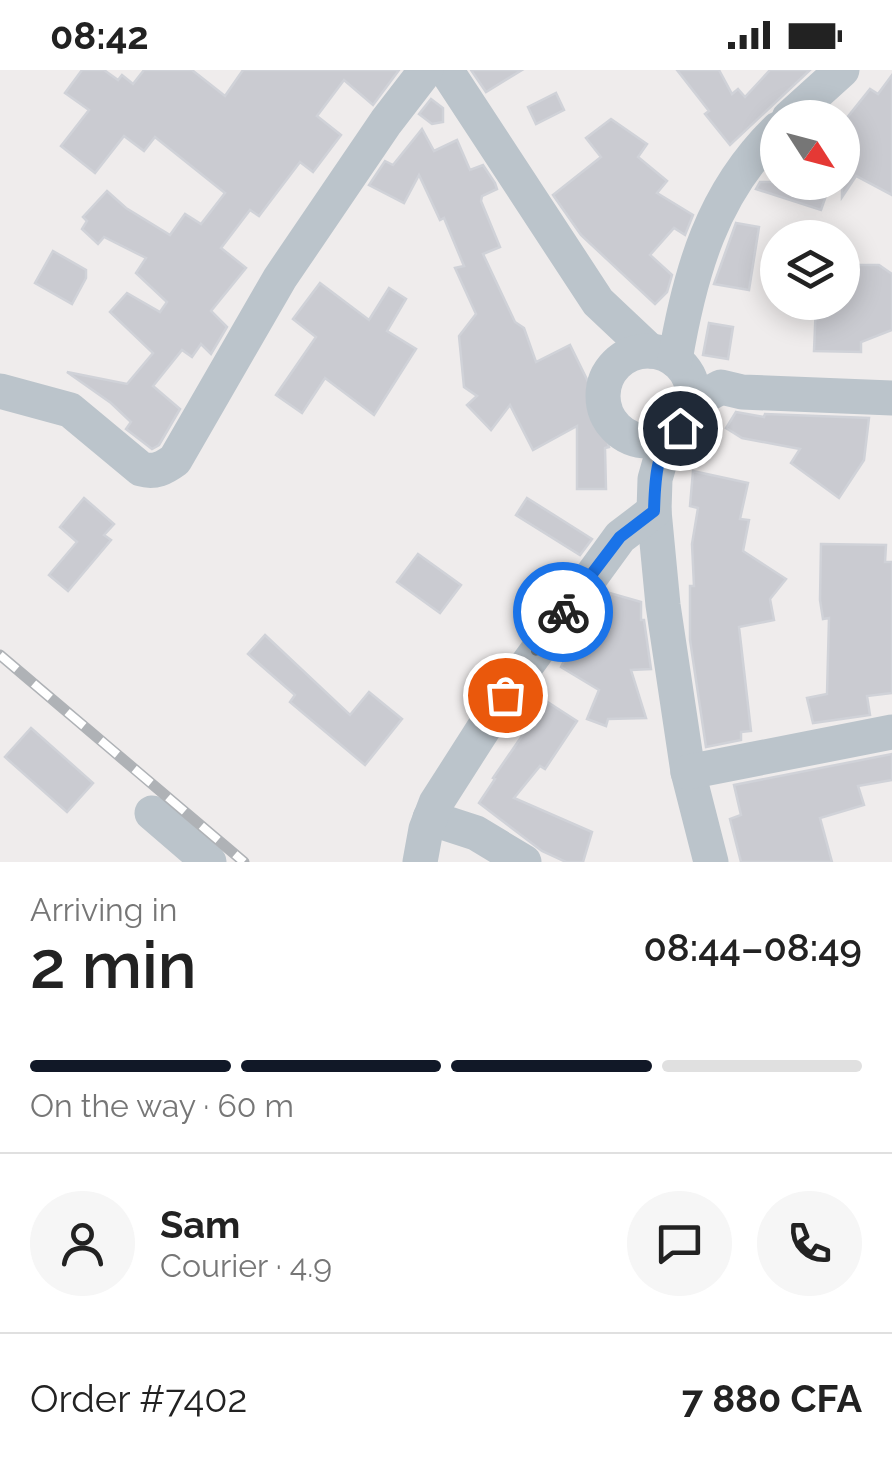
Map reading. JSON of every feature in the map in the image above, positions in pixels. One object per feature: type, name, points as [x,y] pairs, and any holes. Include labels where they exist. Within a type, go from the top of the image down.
[{"type":"street","points":[[0,392],[70,410],[141,469],[163,468],[175,460],[280,278],[426,70]]},
{"type":"street","points":[[446,70],[598,302],[662,356],[684,368],[692,386],[693,402],[680,428],[650,442],[632,439],[609,418],[604,388],[620,361],[635,354],[662,356]]},
{"type":"street","points":[[809,100],[842,70]]},
{"type":"street","points":[[662,356],[730,184],[760,146]]},
{"type":"street","points":[[693,402],[721,387],[742,392],[892,398]]},
{"type":"street","points":[[667,437],[655,495],[674,695],[711,862]]},
{"type":"street","points":[[420,862],[430,818],[454,772],[587,578],[655,495]]},
{"type":"street","points":[[688,772],[892,732]]},
{"type":"street","points":[[152,813],[209,862]]},
{"type":"street","points":[[430,818],[476,832],[524,862]]},
{"type":"building","points":[[82,70],[104,70],[118,80],[122,75],[133,84],[144,70],[192,70],[225,96],[243,70],[399,70],[373,105],[344,80],[317,116],[341,135],[313,172],[300,162],[259,216],[250,210],[221,248],[246,268],[211,311],[227,327],[211,354],[201,344],[192,357],[182,350],[153,386],[180,409],[159,445],[152,449],[126,429],[131,422],[111,403],[67,372],[127,384],[153,353],[110,312],[127,293],[160,312],[167,302],[136,273],[146,258],[104,237],[98,244],[82,229],[87,221],[83,217],[107,191],[126,208],[170,235],[185,214],[201,224],[225,193],[155,137],[144,151],[124,136],[95,173],[61,146],[89,110],[65,93]]},
{"type":"building","points":[[471,70],[522,70],[486,92]]},
{"type":"building","points":[[677,70],[719,70],[732,94],[738,89],[745,97],[770,70],[810,70],[778,100],[760,100],[760,117],[730,145],[705,114],[709,111]]},
{"type":"building","points":[[892,75],[892,195],[860,178],[860,102],[870,89],[878,94]]},
{"type":"building","points":[[556,93],[564,110],[536,124],[528,107]]},
{"type":"building","points":[[431,99],[443,108],[443,122],[432,124],[419,114]]},
{"type":"building","points":[[611,119],[647,144],[638,157],[667,181],[657,193],[693,215],[685,235],[674,228],[650,255],[672,275],[667,292],[655,304],[581,235],[553,195],[601,157],[586,138]]},
{"type":"building","points":[[422,129],[434,151],[457,140],[470,170],[483,165],[495,183],[497,189],[482,196],[481,201],[500,247],[483,254],[515,322],[524,328],[536,362],[570,345],[597,400],[609,447],[605,448],[606,489],[577,489],[577,426],[533,450],[510,405],[491,430],[467,405],[477,396],[464,387],[459,336],[476,314],[455,268],[464,266],[444,218],[440,220],[419,175],[404,203],[369,185],[385,161],[393,165]]},
{"type":"building","points":[[790,200],[824,200],[821,210]]},
{"type":"building","points":[[736,223],[759,227],[749,290],[714,284]]},
{"type":"building","points":[[53,251],[86,270],[86,278],[72,304],[35,283]]},
{"type":"building","points":[[860,265],[879,265],[892,274],[892,330],[861,342],[861,352],[814,351],[815,320],[860,320]]},
{"type":"building","points":[[320,283],[369,320],[389,288],[406,299],[387,331],[416,349],[374,415],[325,378],[302,413],[276,395],[316,337],[293,319]]},
{"type":"building","points":[[709,323],[733,327],[728,359],[703,355]]},
{"type":"building","points":[[736,412],[764,417],[765,414],[869,418],[864,460],[839,498],[791,463],[800,449],[742,438],[726,428]]},
{"type":"building","points":[[693,471],[748,483],[740,519],[749,520],[743,551],[786,579],[770,599],[774,620],[739,627],[751,731],[741,732],[741,740],[706,747],[690,640],[692,544],[698,508],[690,506]]},
{"type":"building","points":[[84,498],[114,524],[104,535],[111,540],[68,591],[49,575],[77,542],[60,527]]},
{"type":"building","points":[[527,498],[592,539],[580,555],[516,515]]},
{"type":"building","points":[[821,544],[886,545],[885,562],[892,562],[892,693],[867,696],[870,715],[813,723],[807,698],[827,694],[829,618],[823,619],[820,600]]},
{"type":"building","points":[[418,554],[461,585],[440,613],[397,582]]},
{"type":"building","points":[[606,592],[641,602],[651,669],[631,670],[646,718],[608,719],[606,726],[587,719],[599,690],[561,667],[575,639],[589,648],[593,623],[596,624]]},
{"type":"building","points":[[265,635],[350,715],[369,692],[402,719],[365,765],[290,702],[295,695],[248,654]]},
{"type":"building","points":[[546,701],[577,721],[545,769],[540,766],[514,798],[592,832],[583,862],[566,862],[542,851],[479,803]]},
{"type":"building","points":[[31,728],[93,783],[67,812],[5,757]]},
{"type":"building","points":[[892,754],[892,780],[858,786],[864,805],[820,818],[832,862],[741,862],[730,819],[741,815],[734,785]]},
{"type":"railway","points":[[0,655],[244,862]]},
{"type":"way so far","points":[[505,695],[563,612]]},
{"type":"route","points":[[563,612],[620,537],[654,511],[655,479],[667,437],[680,428]]}]
